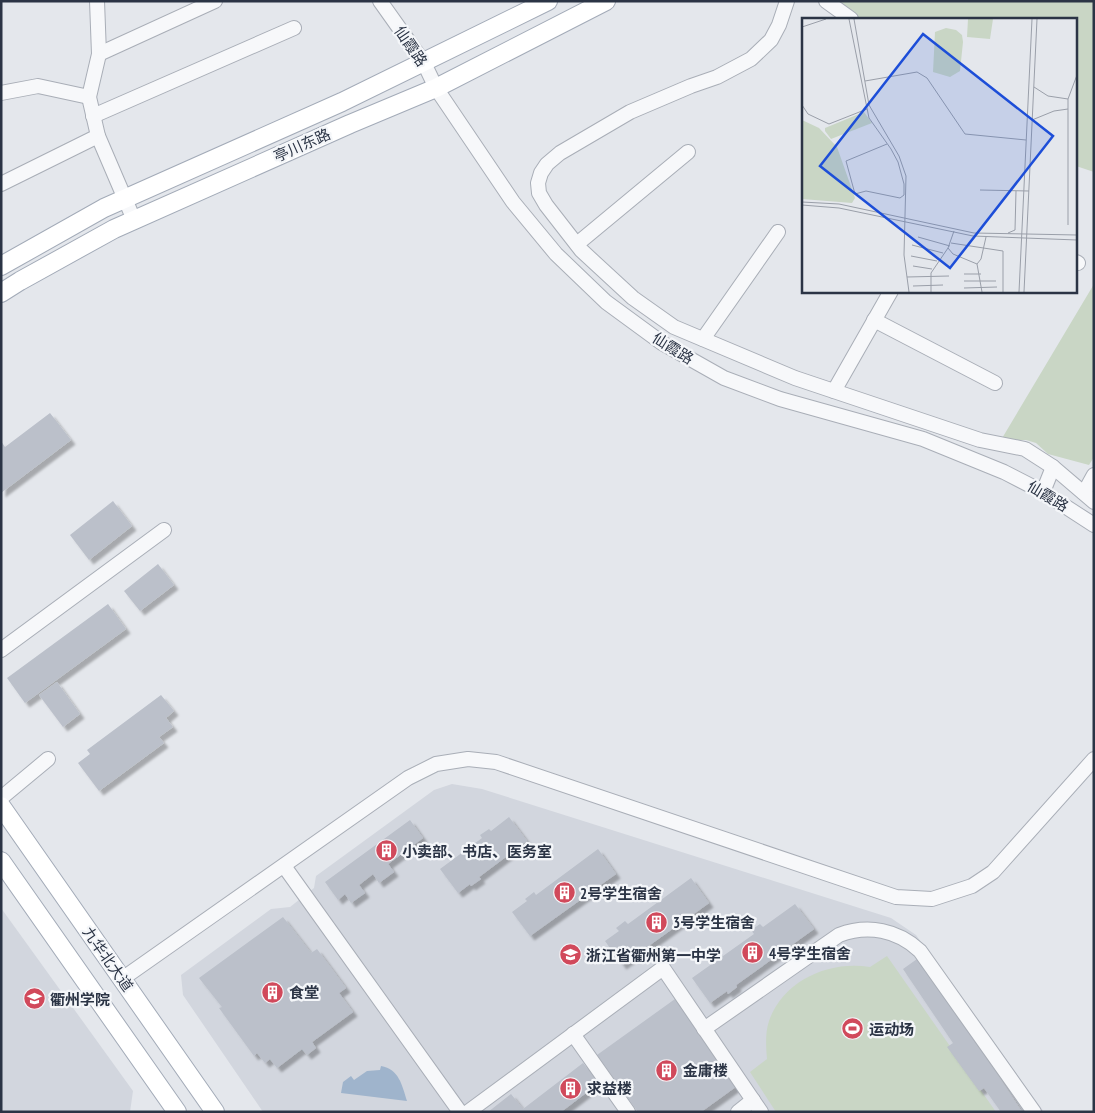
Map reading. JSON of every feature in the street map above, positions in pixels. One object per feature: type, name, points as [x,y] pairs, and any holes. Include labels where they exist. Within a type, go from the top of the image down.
[{"type":"main road","name":"亭川东路","points":[[1,266],[104,208],[342,102],[548,1]]},
{"type":"main road","name":"亭川东路","points":[[1,294],[28,276],[114,228],[436,88],[606,1]]},
{"type":"main road","name":"九华北大道","points":[[1,806],[215,1112]]},
{"type":"main road","name":"九华北大道","points":[[1,861],[175,1111]]},
{"type":"street","points":[[98,1],[99,54],[90,97],[93,116],[98,136],[134,220]]},
{"type":"street","points":[[99,54],[214,1]]},
{"type":"street","name":"仙霞路","points":[[380,1],[424,63],[436,88],[513,202],[556,254],[606,302],[662,342],[724,378],[780,399],[923,439],[1004,472],[1043,492],[1094,525]]},
{"type":"street","points":[[787,1],[779,25],[771,40],[751,59],[717,78],[690,86],[630,112],[560,153],[547,164],[540,173],[538,183],[539,194],[546,205],[577,244],[633,298],[674,326],[702,340],[795,378],[980,440],[1025,449],[1053,467],[1089,498],[1094,475]]},
{"type":"street","points":[[826,1],[850,18]]},
{"type":"street","points":[[93,116],[294,28]]},
{"type":"street","points":[[1,93],[38,86],[90,97]]},
{"type":"street","points":[[1,184],[98,136]]},
{"type":"street","points":[[577,244],[688,152]]},
{"type":"street","points":[[702,340],[778,232]]},
{"type":"street","points":[[834,391],[890,292]]},
{"type":"street","points":[[874,320],[996,383]]},
{"type":"street","points":[[1043,492],[1053,467]]},
{"type":"street","points":[[1,650],[164,530]]},
{"type":"street","points":[[1,798],[48,759]]},
{"type":"street","points":[[122,979],[408,778],[436,764],[468,759],[496,762],[896,897],[932,899],[972,886],[993,872],[1094,759]]},
{"type":"street","points":[[284,866],[460,1112]]},
{"type":"street","points":[[704,1029],[839,935],[852,930],[872,929],[893,933],[910,942],[920,951],[1034,1112]]},
{"type":"street","points":[[468,1112],[663,968],[757,1106],[738,1112]]},
{"type":"street","points":[[574,1034],[628,1112]]},
{"type":"shaded area","name":"浙江省衢州第一中学","points":[[452,784],[482,789],[891,918],[916,935],[1044,1112],[263,1112],[183,995],[181,975],[271,909],[290,907],[314,888],[316,876],[434,790]]},
{"type":"shaded area","name":"衢州学院","points":[[1,908],[133,1091],[130,1112],[1,1112]]},
{"type":"green space","points":[[836,1],[1094,1],[1094,172],[1078,167],[1078,18],[856,18]]},
{"type":"green space","points":[[1094,284],[1094,457],[1089,465],[1048,454],[1036,443],[1026,440],[1001,440]]},
{"type":"green space","name":"运动场","points":[[887,956],[996,1112],[776,1112],[750,1072],[767,1059],[766,1045],[769,1021],[785,994],[810,976],[824,970],[839,967],[870,967]]},
{"type":"water","points":[[381,1066],[392,1070],[396,1074],[407,1101],[341,1093],[343,1082],[351,1076],[354,1080],[367,1071],[380,1070]]},
{"type":"building","points":[[50,413],[71,440],[1,493],[1,441],[5,447]]},
{"type":"building","points":[[113,501],[132,526],[89,560],[70,535]]},
{"type":"building","points":[[158,564],[174,585],[140,611],[124,591]]},
{"type":"building","points":[[108,604],[126,629],[25,703],[7,678]]},
{"type":"building","points":[[57,682],[80,714],[63,727],[39,695]]},
{"type":"building","points":[[161,695],[174,711],[166,718],[173,727],[159,737],[164,743],[99,791],[78,763],[90,754],[87,750]]},
{"type":"building","points":[[509,817],[527,841],[479,877],[481,879],[458,893],[440,869],[482,838],[480,835],[489,829],[491,831]]},
{"type":"building","name":"小卖部、书店、医务室","points":[[410,820],[423,838],[388,864],[394,872],[379,883],[373,874],[359,885],[365,893],[351,903],[345,894],[338,900],[325,882]]},
{"type":"building","name":"2号学生宿舍","points":[[598,849],[616,874],[599,886],[601,889],[592,896],[590,893],[530,936],[512,912],[527,901],[525,899],[534,892],[536,895]]},
{"type":"building","name":"3号学生宿舍","points":[[691,878],[709,903],[691,916],[692,918],[683,925],[682,922],[622,965],[605,941],[619,931],[616,928],[625,921],[628,924]]},
{"type":"building","name":"4号学生宿舍","points":[[795,904],[814,929],[736,985],[737,987],[728,994],[727,991],[710,1003],[692,978],[754,934],[751,930],[760,924],[763,927]]},
{"type":"building","name":"食堂","points":[[283,917],[311,953],[317,949],[346,988],[339,993],[353,1012],[312,1042],[316,1048],[307,1055],[302,1049],[277,1068],[270,1059],[265,1063],[257,1053],[254,1056],[219,1008],[222,1007],[199,978]]},
{"type":"building","points":[[917,959],[1022,1112],[1001,1112],[984,1088],[979,1091],[947,1047],[953,1043],[903,969]]},
{"type":"building","name":"金庸楼","points":[[675,999],[737,1086],[701,1112],[638,1112],[597,1055]]},
{"type":"building","name":"求益楼","points":[[583,1063],[599,1083],[561,1112],[488,1112],[511,1094],[523,1109]]},
{"type":"place","name":"小卖部、书店、医务室","points":[[386,851]]},
{"type":"place","name":"2号学生宿舍","points":[[564,893]]},
{"type":"place","name":"3号学生宿舍","points":[[657,922]]},
{"type":"place","name":"4号学生宿舍","points":[[753,953]]},
{"type":"place","name":"浙江省衢州第一中学","points":[[570,955]]},
{"type":"place","name":"食堂","points":[[273,992]]},
{"type":"place","name":"衢州学院","points":[[34,999]]},
{"type":"place","name":"运动场","points":[[853,1029]]},
{"type":"place","name":"金庸楼","points":[[667,1070]]},
{"type":"place","name":"求益楼","points":[[571,1088]]}]
